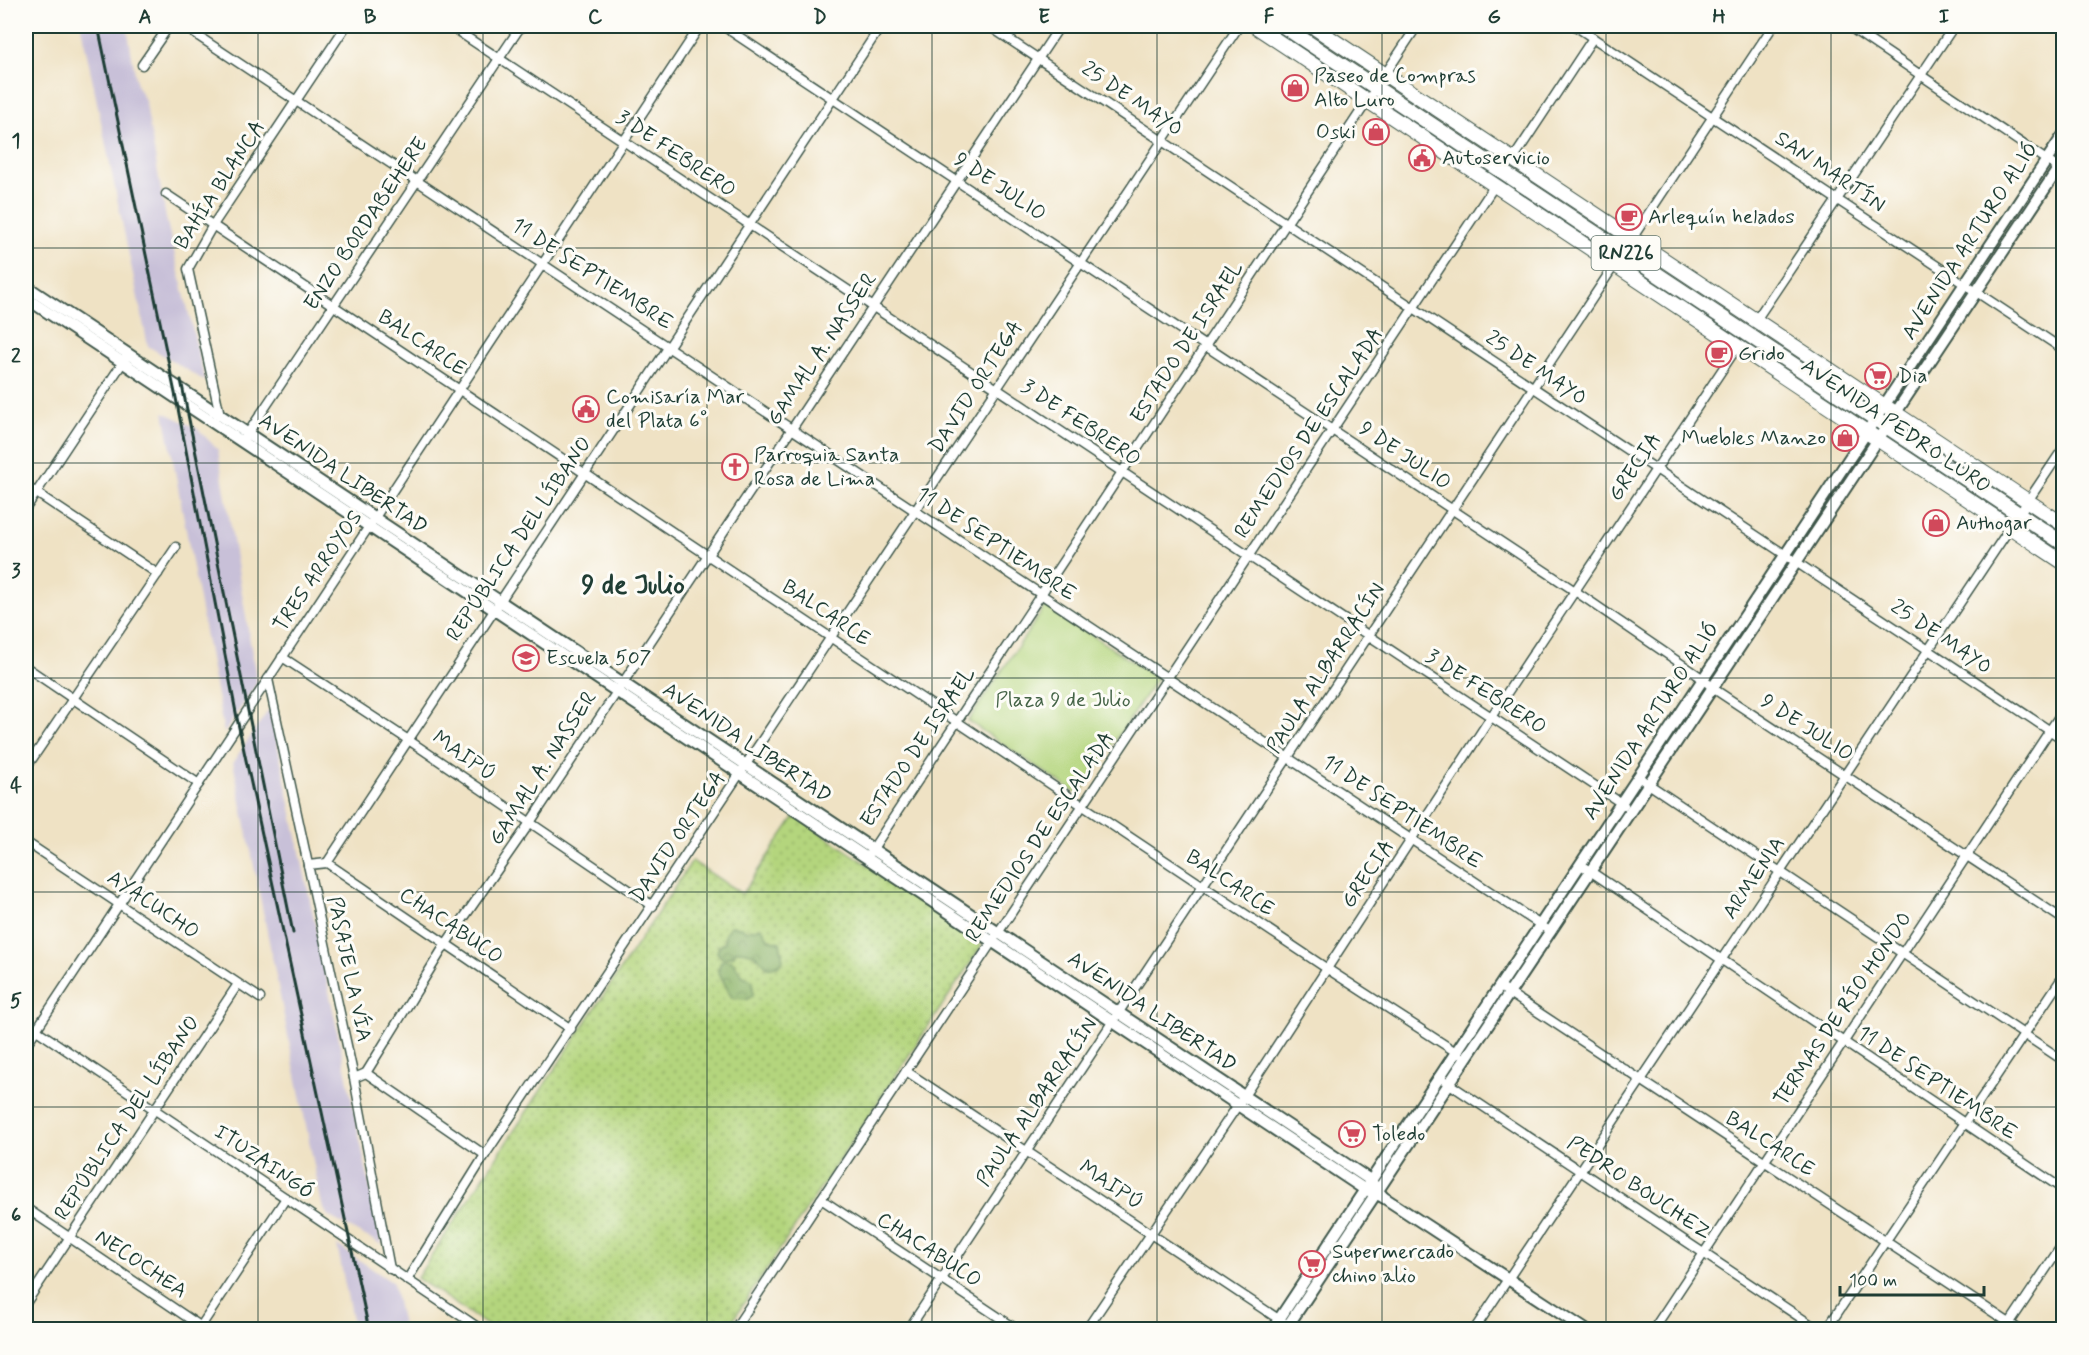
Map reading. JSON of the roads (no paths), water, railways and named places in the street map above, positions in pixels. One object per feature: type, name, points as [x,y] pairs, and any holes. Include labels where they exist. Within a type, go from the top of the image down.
[{"type":"highway","name":"AVENIDA PEDRO LURO","points":[[1255,26],[2064,563]]},
{"type":"highway","name":"AVENIDA PEDRO LURO","points":[[1283,26],[2064,544]]},
{"type":"highway","name":"AVENIDA PEDRO LURO","points":[[1312,26],[2064,525]]},
{"type":"main road","name":"AVENIDA ARTURO ALIÓ","points":[[1891,410],[1964,286],[2064,134]]},
{"type":"main road","name":"AVENIDA ARTURO ALIÓ","points":[[1272,1329],[1287,1326],[1380,1194],[1467,1059],[1505,991],[1546,929],[1581,865],[1702,678],[1784,555],[1975,294],[2062,167]]},
{"type":"main road","name":"AVENIDA LIBERTAD","points":[[26,286],[126,358],[371,523],[1586,1329]]},
{"type":"main road","name":"AVENIDA LIBERTAD","points":[[26,298],[220,415],[245,438]]},
{"type":"main road","name":"AVENIDA ARTURO ALIÓ","points":[[1546,929],[1591,872],[1714,690],[1796,563],[1873,436]]},
{"type":"main road","name":"AVENIDA ARTURO ALIÓ","points":[[1287,1326],[1367,1184],[1456,1052],[1505,991]]},
{"type":"street","points":[[142,64],[169,26]]},
{"type":"street","name":"11 DE SEPTIEMBRE","points":[[183,26],[792,427],[916,512],[1546,929]]},
{"type":"street","name":"BAHÍA BLANCA","points":[[220,415],[188,273],[189,264],[346,26]]},
{"type":"street","name":"3 DE FEBRERO","points":[[450,26],[1633,811]]},
{"type":"street","name":"ENZO BORDABEHERE","points":[[245,438],[521,26]]},
{"type":"street","name":"TRES ARROYOS","points":[[26,1045],[700,26]]},
{"type":"street","name":"9 DE JULIO","points":[[723,26],[1575,591],[1702,678],[1714,690],[2064,920]]},
{"type":"street","name":"REPÚBLICA DEL LÍBANO","points":[[327,863],[881,26]]},
{"type":"street","name":"25 DE MAYO","points":[[989,26],[2064,740]]},
{"type":"street","name":"GAMAL A. NASSER","points":[[366,1073],[445,945],[529,824],[706,554],[1060,26]]},
{"type":"street","name":"DAVID ORTEGA","points":[[407,1280],[485,1155],[1239,26]]},
{"type":"street","name":"ESTADO DE ISRAEL","points":[[869,854],[1417,26]]},
{"type":"street","name":"SAN MARTÍN","points":[[1575,26],[1837,198],[1975,294],[2064,350]]},
{"type":"street","name":"PAULA ALBARRACÍN","points":[[908,1329],[1773,26]]},
{"type":"street","points":[[1848,26],[2046,160],[2062,167]]},
{"type":"street","points":[[1756,320],[1954,26]]},
{"type":"street","points":[[1513,159],[1593,38]]},
{"type":"street","name":"REMEDIOS DE ESCALADA","points":[[734,1329],[1495,185]]},
{"type":"street","name":"BALCARCE","points":[[166,194],[1202,886],[1467,1059]]},
{"type":"street","name":"GRECIA","points":[[1086,1329],[1241,1101],[1491,717],[1738,346]]},
{"type":"street","points":[[26,508],[126,358]]},
{"type":"street","name":"ARMENIA","points":[[1474,1329],[2064,447]]},
{"type":"street","points":[[26,486],[158,574]]},
{"type":"street","points":[[26,768],[72,697],[176,547]]},
{"type":"street","name":"MAIPÚ","points":[[282,657],[653,906]]},
{"type":"street","points":[[26,667],[199,784]]},
{"type":"street","name":"PASAJE LA VÍA","points":[[268,679],[354,1078],[390,1269]]},
{"type":"street","name":"TERMAS DE RÍO HONDO","points":[[1653,1329],[2064,710]]},
{"type":"street","points":[[1638,777],[2064,1061]]},
{"type":"street","name":"AYACUCHO","points":[[26,842],[260,998]]},
{"type":"street","points":[[308,865],[327,863]]},
{"type":"street","name":"CHACABUCO","points":[[327,863],[571,1029]]},
{"type":"street","name":"11 DE SEPTIEMBRE","points":[[1581,865],[2064,1190]]},
{"type":"street","points":[[1826,1329],[2064,975]]},
{"type":"street","name":"REPÚBLICA DEL LÍBANO","points":[[26,1303],[238,984]]},
{"type":"street","name":"BALCARCE","points":[[1505,991],[1885,1241],[2007,1326],[2020,1329]]},
{"type":"street","name":"ITUZAINGÓ","points":[[26,1023],[482,1329]]},
{"type":"street","name":"MAIPÚ","points":[[906,1071],[1287,1326]]},
{"type":"street","points":[[354,1078],[366,1073],[485,1155]]},
{"type":"street","name":"PEDRO BOUCHEZ","points":[[1439,1077],[1819,1329]]},
{"type":"street","points":[[202,1328],[286,1198]]},
{"type":"street","name":"CHACABUCO","points":[[821,1199],[1018,1329]]},
{"type":"street","name":"NECOCHEA","points":[[26,1208],[202,1328]]},
{"type":"street","points":[[2007,1326],[2064,1242]]},
{"type":"railway","points":[[98,26],[176,398],[238,723],[369,1330]]},
{"type":"railway","points":[[181,380],[293,933]]},
{"type":"place","name":"Paseo de Compras Alto Luro","points":[[1295,88]]},
{"type":"place","name":"Oski","points":[[1376,132]]},
{"type":"place","name":"Autoservicio","points":[[1422,158]]},
{"type":"place","name":"Arlequín helados","points":[[1629,217]]},
{"type":"place","name":"Grido","points":[[1719,354]]},
{"type":"place","name":"Dia","points":[[1878,376]]},
{"type":"place","name":"Comisaría Mar del Plata 6°","points":[[586,409]]},
{"type":"place","name":"Muebles Manzo","points":[[1845,438]]},
{"type":"place","name":"Parroquia Santa Rosa de Lima","points":[[735,467]]},
{"type":"place","name":"Authogar","points":[[1936,523]]},
{"type":"place","name":"Escuela 507","points":[[526,658]]},
{"type":"place","name":"Toledo","points":[[1352,1134]]},
{"type":"place","name":"Supermercado chino alio","points":[[1312,1264]]},
{"type":"district","name":"9 de Julio","points":[[633,585]]},
{"type":"park label","name":"Plaza 9 de Julio","points":[[1063,700]]}]
